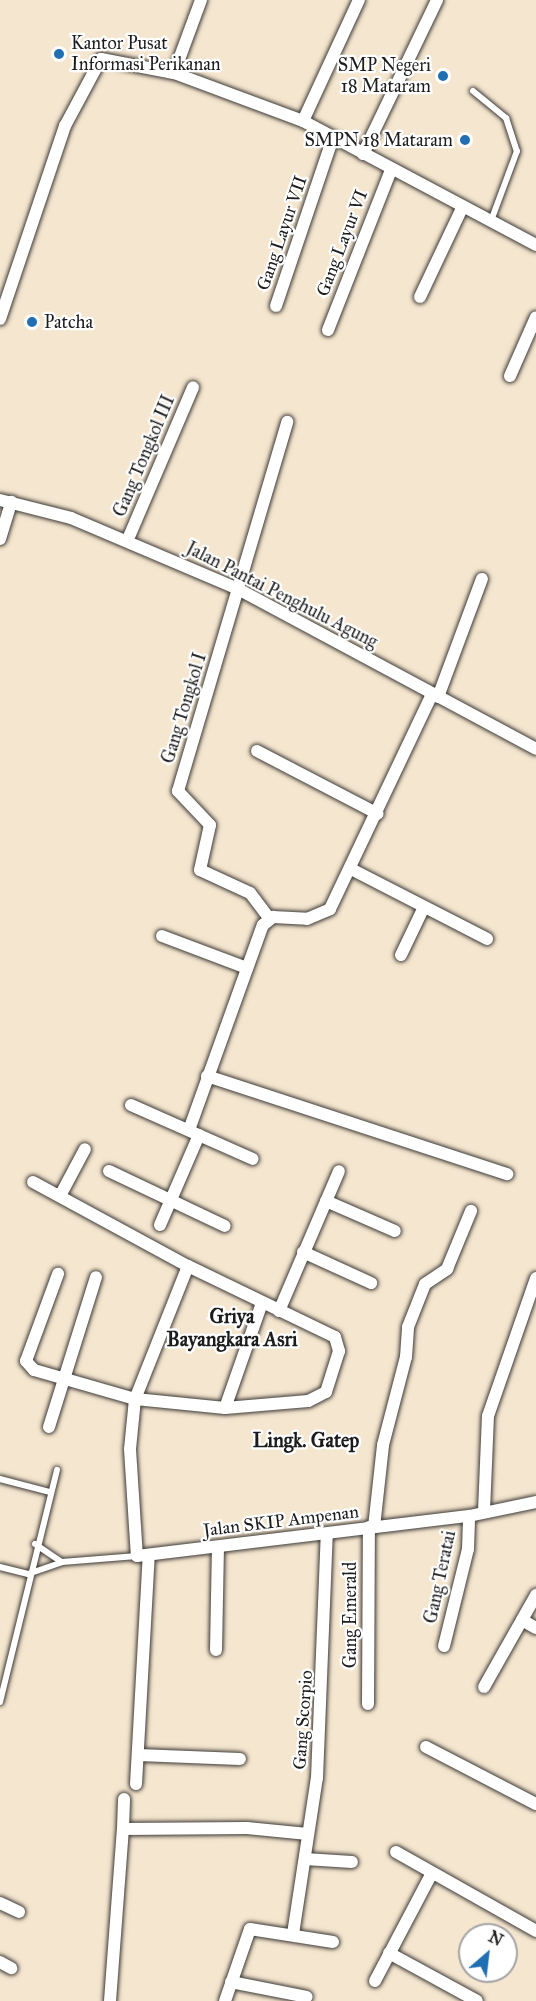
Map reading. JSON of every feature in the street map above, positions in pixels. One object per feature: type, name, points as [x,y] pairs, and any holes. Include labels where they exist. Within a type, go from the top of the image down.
[{"type":"street","points":[[174,73],[201,0]]},
{"type":"street","points":[[303,121],[359,0]]},
{"type":"street","points":[[363,154],[437,0]]},
{"type":"street","points":[[0,319],[65,126],[101,59],[174,73],[303,121],[490,223],[536,245]]},
{"type":"street","name":"Gang Layur VII","points":[[276,306],[333,138]]},
{"type":"street","name":"Gang Layur VI","points":[[328,330],[391,170]]},
{"type":"street","points":[[420,297],[462,208]]},
{"type":"street","points":[[510,376],[536,317]]},
{"type":"street","name":"Gang Tongkol III","points":[[128,539],[193,387]]},
{"type":"street","points":[[238,589],[287,422]]},
{"type":"street","points":[[0,539],[5,501]]},
{"type":"street","name":"Jalan Pantai Penghulu Agung","points":[[5,501],[128,539],[238,589],[536,749]]},
{"type":"street","points":[[160,1225],[194,1132],[207,1077],[247,968],[269,918],[325,914],[351,869],[435,695],[482,579]]},
{"type":"street","name":"Gang Tongkol I","points":[[238,589],[178,791],[210,825],[200,870],[250,893],[269,918]]},
{"type":"street","points":[[257,751],[378,814]]},
{"type":"street","points":[[351,869],[423,909],[487,939]]},
{"type":"street","points":[[401,955],[423,909]]},
{"type":"street","points":[[162,936],[247,968]]},
{"type":"street","points":[[207,1077],[507,1174]]},
{"type":"street","points":[[131,1105],[253,1160]]},
{"type":"street","points":[[60,1196],[85,1149]]},
{"type":"street","points":[[109,1171],[225,1226]]},
{"type":"street","points":[[279,1311],[339,1171]]},
{"type":"street","points":[[33,1182],[188,1266],[338,1342],[326,1392],[308,1401],[225,1408],[135,1399],[65,1381],[34,1370],[26,1361],[58,1274]]},
{"type":"street","points":[[326,1201],[395,1231]]},
{"type":"street","name":"Gang Emerald","points":[[368,1704],[371,1527],[383,1445],[406,1357],[408,1327],[425,1284],[447,1269],[471,1211]]},
{"type":"street","points":[[303,1252],[370,1283]]},
{"type":"street","points":[[136,1784],[143,1556],[130,1449],[135,1399],[188,1266]]},
{"type":"street","points":[[49,1427],[96,1277]]},
{"type":"street","points":[[484,1511],[488,1416],[536,1278]]},
{"type":"street","points":[[225,1408],[262,1303]]},
{"type":"street","name":"Jalan SKIP Ampenan","points":[[143,1556],[469,1516],[484,1511],[536,1502]]},
{"type":"street","name":"Gang Teratai","points":[[444,1646],[468,1549],[469,1516]]},
{"type":"street","name":"Gang Scorpio","points":[[293,1934],[305,1859],[324,1695],[327,1534]]},
{"type":"street","points":[[216,1650],[219,1547]]},
{"type":"street","points":[[484,1687],[536,1595]]},
{"type":"street","points":[[522,1620],[536,1628]]},
{"type":"street","points":[[426,1747],[536,1804]]},
{"type":"street","points":[[138,1755],[240,1759]]},
{"type":"street","points":[[110,2001],[124,1798]]},
{"type":"street","points":[[123,1829],[247,1828],[308,1834]]},
{"type":"street","points":[[396,1852],[536,1931]]},
{"type":"street","points":[[305,1859],[352,1862]]},
{"type":"street","points":[[375,1981],[432,1874]]},
{"type":"street","points":[[0,1903],[19,1912]]},
{"type":"street","points":[[225,2001],[250,1929],[333,1941]]},
{"type":"street","points":[[389,1953],[477,2001]]},
{"type":"street","points":[[231,1982],[307,1996]]},
{"type":"lane","points":[[473,91],[506,118],[517,151],[490,223]]},
{"type":"lane","points":[[0,1702],[28,1574],[57,1470]]},
{"type":"lane","points":[[0,1479],[50,1492]]},
{"type":"lane","points":[[36,1544],[62,1562]]},
{"type":"lane","name":"Jalan SKIP Ampenan","points":[[28,1574],[62,1562],[143,1556]]},
{"type":"lane","points":[[0,1567],[28,1574]]},
{"type":"place","name":"Kantor Pusat Informasi Perikanan","points":[[59,54]]},
{"type":"place","name":"SMP Negeri 18 Mataram","points":[[443,76]]},
{"type":"place","name":"SMPN 18 Mataram","points":[[465,140]]},
{"type":"place","name":"Patcha","points":[[32,322]]},
{"type":"district","name":"Griya Bayangkara Asri","points":[[232,1328]]},
{"type":"district","name":"Lingk. Gatep","points":[[306,1440]]}]
